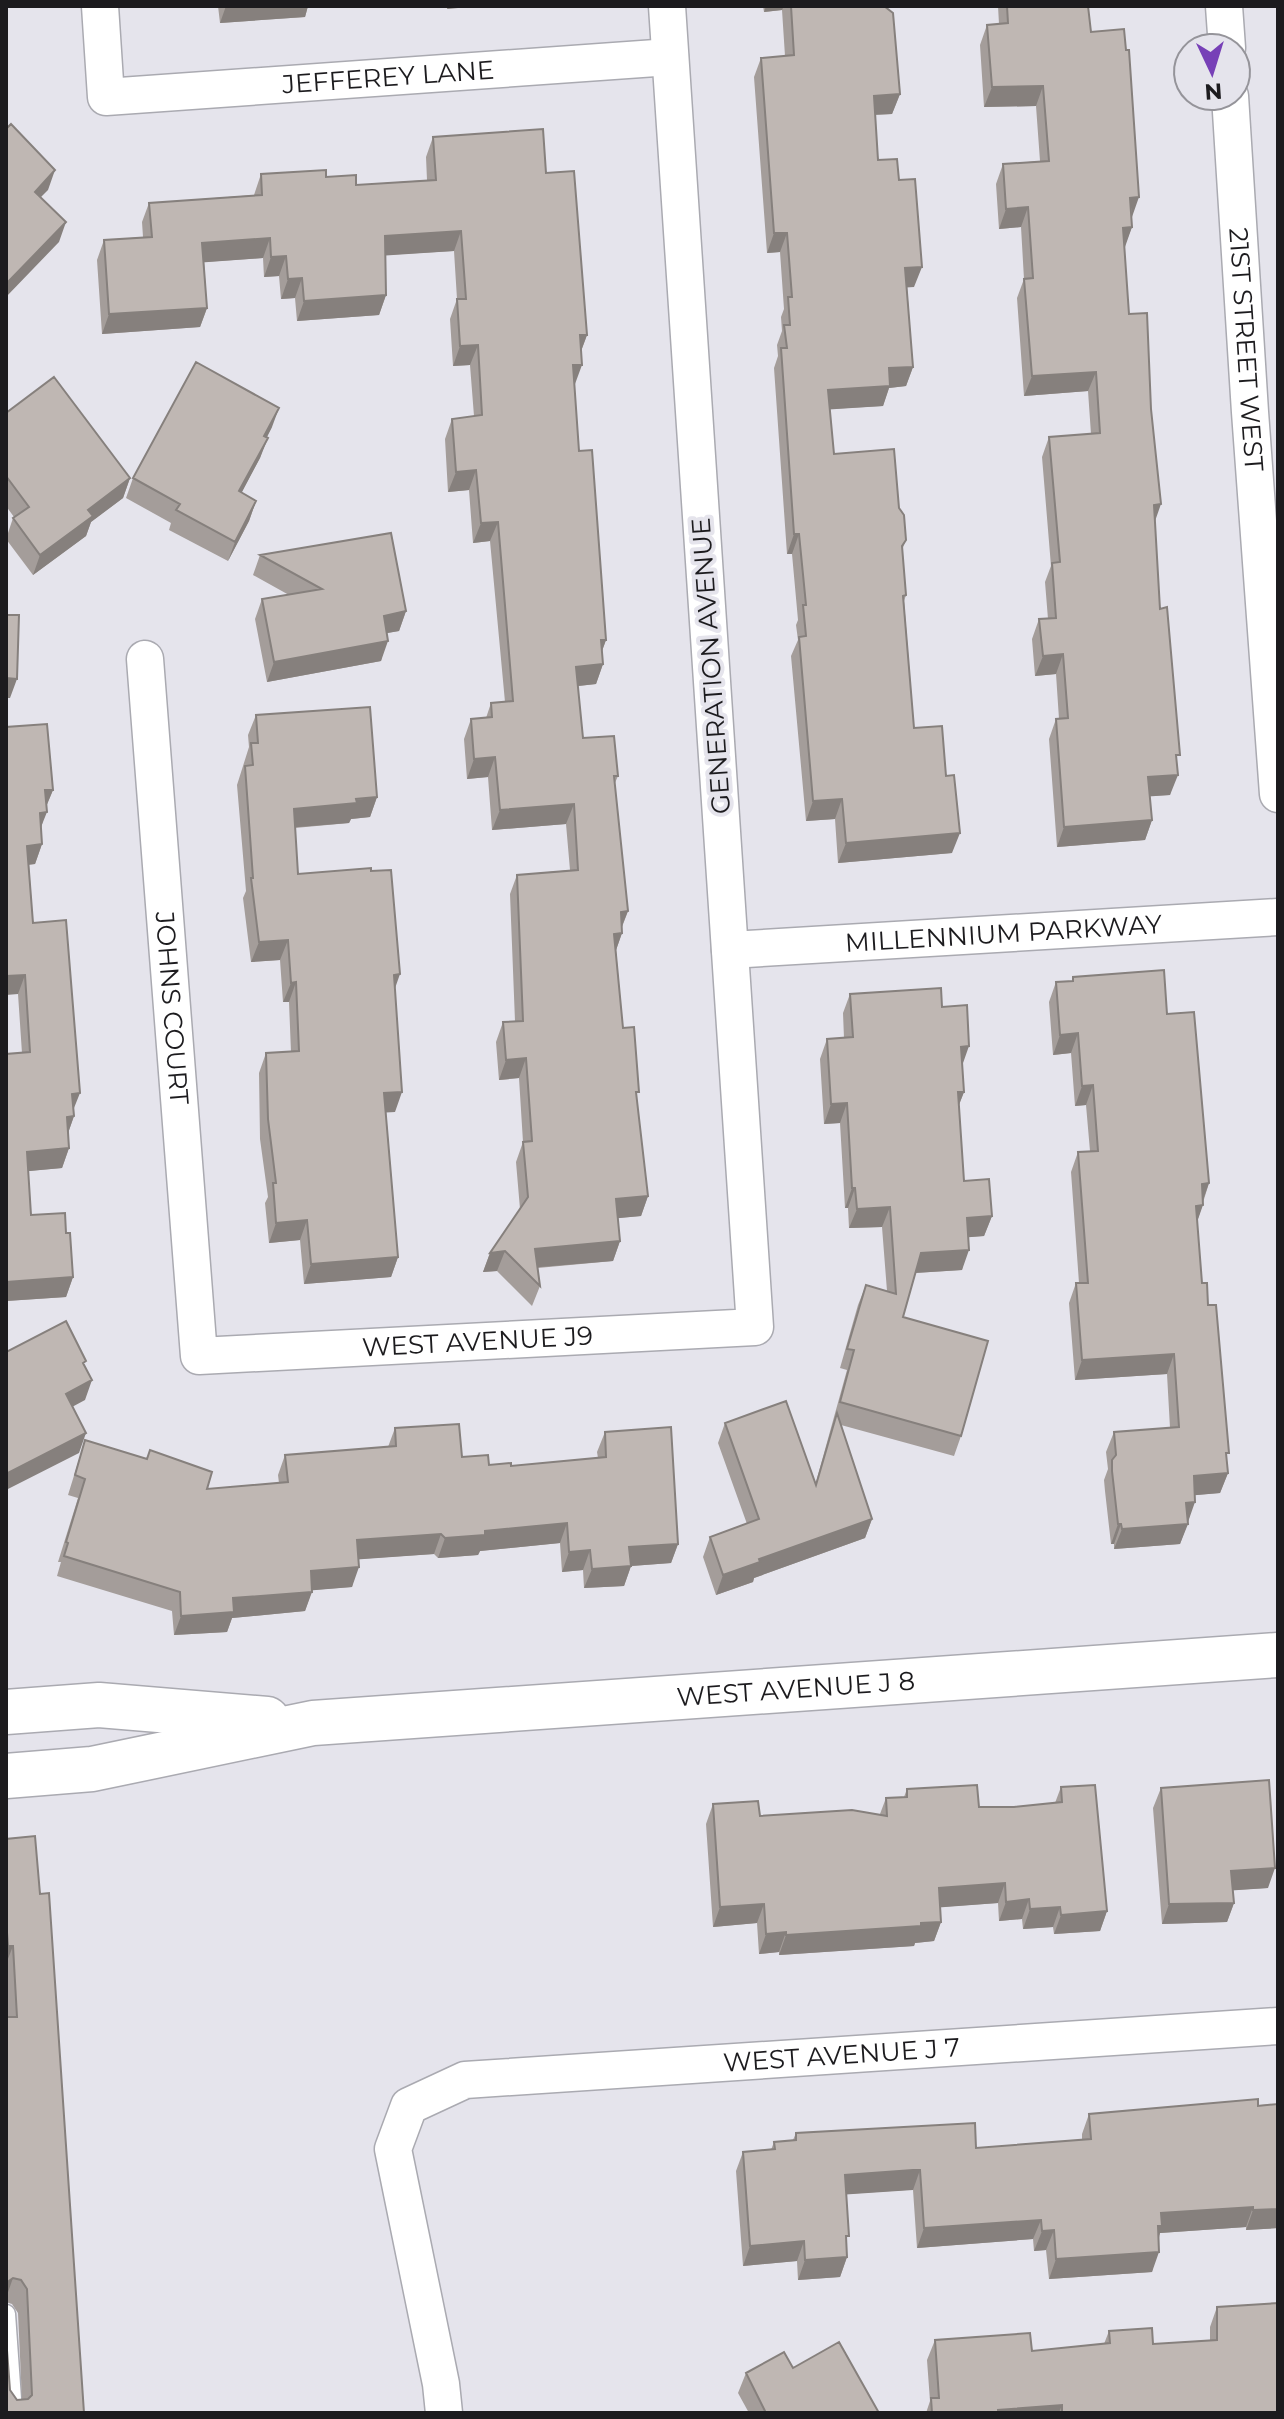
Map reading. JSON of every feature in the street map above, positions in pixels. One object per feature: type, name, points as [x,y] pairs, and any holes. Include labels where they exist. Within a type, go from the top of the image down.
[{"type":"street","name":"JEFFEREY LANE","points":[[100,6],[106,97],[670,57]]},
{"type":"street","name":"GENERATION AVENUE","points":[[667,6],[755,1327]]},
{"type":"street","points":[[1224,6],[1226,32]]},
{"type":"street","name":"21ST STREET WEST","points":[[1232,112],[1264,412],[1278,794]]},
{"type":"street","name":"JOHNS COURT","points":[[145,659],[199,1356]]},
{"type":"street","name":"MILLENNIUM PARKWAY","points":[[730,950],[1278,917]]},
{"type":"street","name":"WEST AVENUE J9","points":[[199,1356],[755,1327]]},
{"type":"street","name":"WEST AVENUE J 8","points":[[6,1776],[92,1769],[313,1723],[1278,1655]]},
{"type":"street","name":"WEST AVENUE J 8","points":[[6,1712],[99,1705],[313,1723]]},
{"type":"street","name":"WEST AVENUE J 7","points":[[444,2413],[441,2384],[393,2149],[409,2106],[465,2080],[1278,2026]]},
{"type":"lane","points":[[6,2314],[13,2413]]},
{"type":"building","points":[[791,6],[884,6],[893,13],[900,94],[874,96],[878,160],[897,159],[899,180],[915,179],[922,267],[905,268],[913,367],[889,368],[890,386],[828,390],[834,454],[894,449],[899,508],[904,515],[906,540],[902,546],[906,595],[903,596],[914,728],[942,726],[946,776],[954,775],[960,833],[846,843],[842,799],[813,801],[799,637],[806,636],[803,605],[806,605],[799,534],[794,534],[781,348],[787,348],[784,325],[790,325],[788,297],[792,297],[787,233],[774,233],[761,58],[794,55]]},
{"type":"building","points":[[1007,6],[1088,6],[1091,32],[1124,29],[1126,50],[1129,50],[1139,197],[1130,198],[1132,227],[1123,228],[1129,314],[1147,313],[1151,409],[1161,504],[1154,505],[1160,609],[1167,607],[1180,755],[1176,755],[1178,775],[1148,777],[1152,820],[1064,827],[1056,719],[1068,718],[1063,654],[1043,656],[1039,619],[1056,618],[1052,563],[1060,562],[1049,437],[1100,433],[1096,372],[1032,376],[1024,279],[1033,278],[1028,207],[1006,209],[1003,164],[1049,161],[1043,86],[992,87],[987,25],[1008,23]]},
{"type":"building","points":[[11,124],[55,170],[35,192],[66,222],[6,284],[6,129]]},
{"type":"building","points":[[543,129],[546,173],[574,171],[587,335],[580,335],[582,365],[573,365],[579,451],[592,450],[606,640],[601,640],[603,664],[576,667],[583,738],[614,736],[618,776],[614,776],[628,911],[621,912],[622,933],[614,934],[623,1028],[634,1027],[639,1092],[636,1092],[648,1196],[616,1199],[620,1241],[535,1249],[540,1286],[505,1251],[490,1253],[528,1197],[523,1142],[532,1141],[526,1058],[506,1060],[503,1022],[523,1021],[517,875],[578,870],[574,804],[500,810],[495,757],[474,759],[471,719],[492,717],[491,703],[513,701],[498,522],[481,523],[476,470],[456,472],[452,419],[482,415],[478,345],[460,346],[457,299],[466,299],[461,231],[385,236],[386,295],[304,301],[302,278],[288,279],[286,256],[271,257],[270,238],[202,243],[207,308],[109,314],[104,240],[152,237],[149,203],[262,195],[261,174],[326,170],[326,177],[356,175],[356,185],[436,180],[433,137]]},
{"type":"building","points":[[196,362],[279,408],[264,436],[268,438],[239,491],[256,501],[235,542],[176,510],[180,504],[133,478]]},
{"type":"building","points":[[54,377],[130,478],[88,510],[93,516],[40,555],[13,518],[29,507],[6,476],[6,413]]},
{"type":"building","points":[[391,533],[406,611],[384,616],[388,641],[274,662],[262,599],[322,589],[260,555]]},
{"type":"building","points":[[6,615],[19,615],[17,679],[6,678]]},
{"type":"building","points":[[370,707],[377,797],[356,799],[357,803],[294,809],[298,874],[371,868],[371,871],[391,870],[400,974],[394,975],[402,1092],[384,1093],[398,1257],[311,1264],[307,1220],[276,1223],[266,1053],[299,1051],[296,982],[291,983],[288,940],[259,942],[251,878],[245,766],[253,765],[251,743],[258,743],[256,715]]},
{"type":"building","points":[[47,724],[53,790],[45,790],[47,812],[40,813],[42,844],[27,846],[33,923],[66,920],[80,1093],[72,1094],[74,1116],[67,1117],[69,1148],[27,1152],[31,1215],[65,1213],[66,1233],[70,1233],[73,1277],[6,1282],[6,1054],[30,1052],[25,975],[6,976],[6,727]]},
{"type":"building","points":[[1164,970],[1167,1014],[1194,1012],[1209,1183],[1202,1184],[1203,1205],[1196,1206],[1202,1283],[1207,1283],[1208,1305],[1216,1305],[1229,1453],[1226,1453],[1228,1473],[1194,1476],[1195,1502],[1186,1503],[1188,1524],[1122,1529],[1118,1524],[1112,1471],[1112,1460],[1116,1455],[1114,1432],[1179,1427],[1174,1354],[1082,1360],[1076,1283],[1088,1283],[1078,1152],[1098,1151],[1093,1085],[1082,1086],[1078,1033],[1060,1035],[1056,982],[1073,981],[1073,977]]},
{"type":"building","points":[[941,988],[942,1007],[967,1005],[969,1046],[961,1047],[964,1092],[958,1092],[964,1181],[989,1179],[992,1216],[967,1218],[969,1250],[921,1253],[903,1317],[988,1341],[961,1436],[840,1402],[854,1350],[847,1349],[866,1285],[896,1294],[890,1207],[857,1209],[855,1188],[852,1188],[847,1103],[831,1104],[827,1039],[853,1037],[850,994]]},
{"type":"building","points":[[66,1321],[92,1380],[66,1394],[86,1433],[6,1474],[6,1352]]},
{"type":"building","points":[[786,1401],[816,1485],[837,1413],[872,1519],[723,1575],[710,1537],[759,1519],[725,1423]]},
{"type":"building","points":[[459,1424],[462,1457],[488,1455],[489,1465],[511,1463],[511,1466],[606,1457],[605,1432],[671,1427],[678,1544],[629,1547],[631,1566],[592,1569],[590,1550],[569,1552],[567,1523],[485,1531],[485,1535],[445,1538],[441,1534],[357,1540],[359,1567],[311,1571],[312,1592],[233,1598],[234,1612],[181,1616],[180,1592],[64,1556],[85,1479],[75,1475],[85,1440],[147,1459],[150,1450],[212,1472],[207,1489],[288,1482],[285,1455],[396,1446],[395,1428]]},
{"type":"building","points":[[1269,1780],[1275,1868],[1231,1871],[1234,1903],[1169,1904],[1161,1788]]},
{"type":"building","points":[[977,1785],[979,1807],[1014,1807],[1062,1802],[1061,1787],[1095,1785],[1107,1911],[1061,1915],[1060,1907],[1030,1909],[1029,1899],[1006,1902],[1005,1883],[939,1888],[941,1922],[786,1935],[786,1932],[766,1934],[764,1904],[720,1907],[713,1804],[758,1801],[760,1816],[852,1810],[887,1816],[886,1798],[907,1797],[907,1789]]},
{"type":"building","points":[[35,1836],[40,1894],[49,1893],[84,2413],[6,2413],[6,2337],[10,2390],[17,2400],[28,2399],[32,2395],[27,2289],[21,2280],[13,2278],[6,2283],[6,2017],[17,2017],[13,1946],[8,1946],[6,1919],[6,1839]]},
{"type":"building","points":[[1258,2099],[1258,2106],[1278,2104],[1278,2209],[1253,2210],[1253,2207],[1161,2213],[1159,2252],[1056,2259],[1054,2230],[1042,2231],[1041,2220],[924,2228],[920,2170],[845,2175],[849,2236],[846,2236],[847,2257],[805,2260],[804,2241],[750,2246],[743,2152],[775,2149],[774,2142],[796,2140],[796,2133],[975,2123],[976,2148],[1091,2139],[1089,2114]]},
{"type":"building","points":[[1278,2303],[1278,2413],[1062,2413],[1062,2405],[998,2410],[998,2413],[932,2413],[931,2398],[939,2398],[935,2340],[1030,2333],[1032,2351],[1110,2343],[1109,2331],[1152,2328],[1153,2344],[1217,2340],[1217,2307]]},
{"type":"building","points":[[839,2342],[879,2413],[766,2413],[746,2373],[784,2352],[793,2368]]}]
